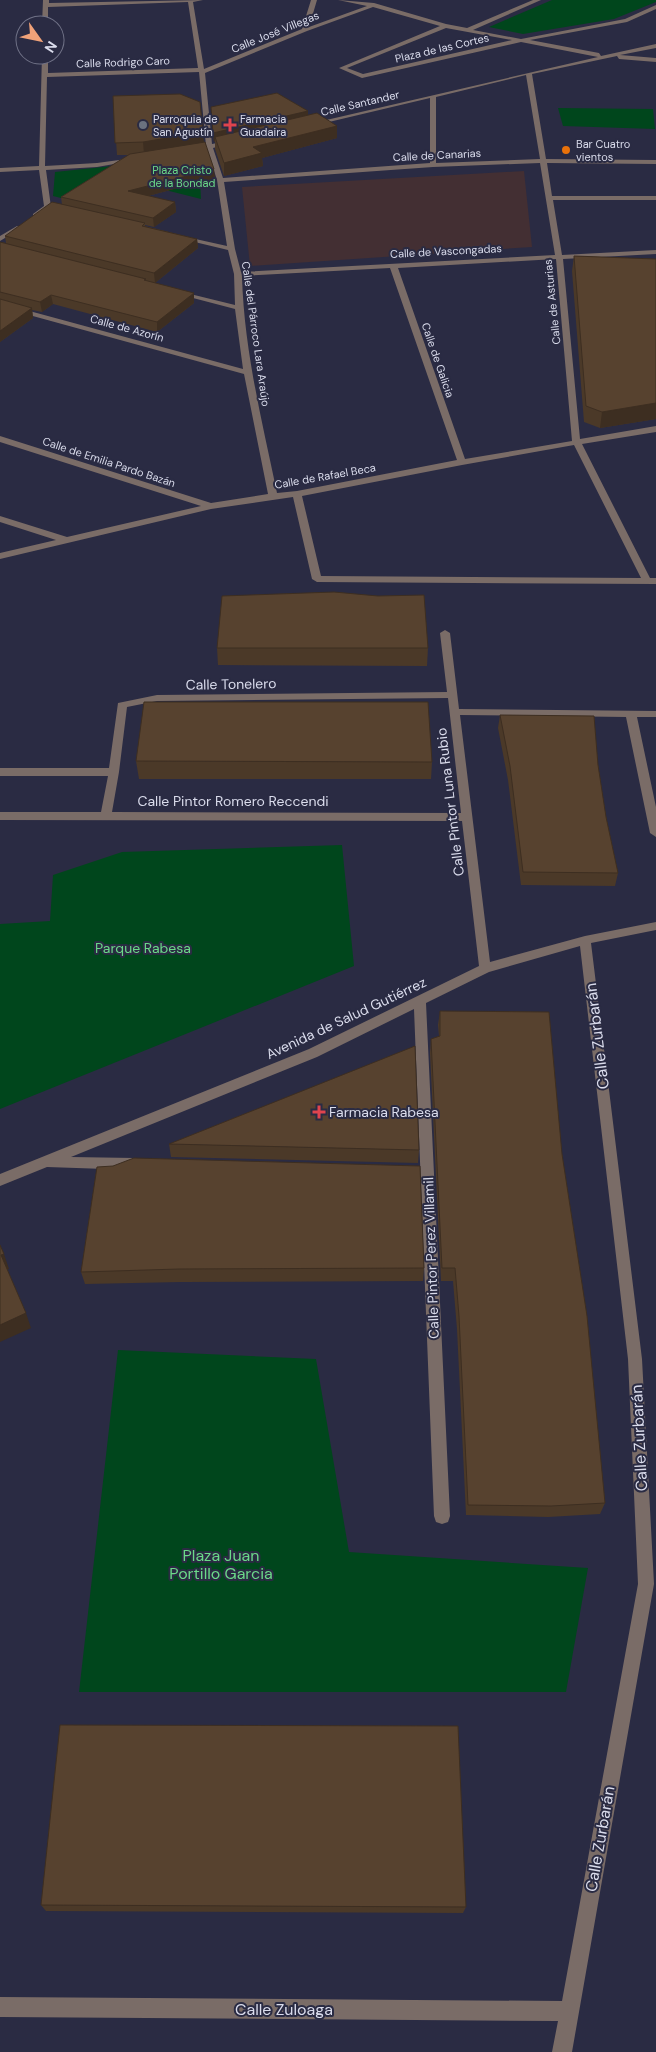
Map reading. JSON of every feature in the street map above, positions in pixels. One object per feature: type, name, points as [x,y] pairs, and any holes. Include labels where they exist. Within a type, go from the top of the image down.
[{"type":"street","name":"Calle del Párroco Lara Araújo","points":[[190,0],[201,71],[209,147],[220,180],[231,250],[238,274],[239,308],[248,373],[273,496]]},
{"type":"street","points":[[46,3],[200,0]]},
{"type":"street","points":[[305,30],[314,0]]},
{"type":"street","points":[[341,0],[374,5],[445,26],[469,29],[603,56],[656,60]]},
{"type":"street","name":"Calle José Villegas","points":[[201,71],[385,0]]},
{"type":"street","name":"Plaza de las Cortes","points":[[469,29],[538,0]]},
{"type":"street","name":"Plaza de las Cortes","points":[[445,26],[342,68],[362,76],[522,40],[627,20],[656,6]]},
{"type":"street","name":"Calle Santander","points":[[302,126],[603,56],[656,46]]},
{"type":"street","points":[[45,65],[42,168],[48,207]]},
{"type":"street","name":"Calle Rodrigo Caro","points":[[45,75],[201,71]]},
{"type":"street","name":"Calle de Asturias","points":[[529,73],[559,257],[576,441]]},
{"type":"street","points":[[433,96],[433,164]]},
{"type":"street","points":[[181,153],[237,141]]},
{"type":"street","points":[[0,170],[144,159]]},
{"type":"street","name":"Calle de Canarias","points":[[220,180],[433,164],[656,162]]},
{"type":"street","points":[[550,198],[656,198]]},
{"type":"street","points":[[32,218],[48,207],[57,209]]},
{"type":"street","points":[[0,239],[24,223]]},
{"type":"street","points":[[173,236],[231,250]]},
{"type":"street","name":"Calle de Vascongadas","points":[[238,274],[656,252]]},
{"type":"street","name":"Calle de Galicia","points":[[393,265],[462,462]]},
{"type":"street","points":[[172,292],[239,308]]},
{"type":"street","name":"Calle de Azorín","points":[[0,306],[248,373]]},
{"type":"street","name":"Calle de Rafael Beca","points":[[0,556],[211,506],[297,494],[576,441],[656,429]]},
{"type":"street","name":"Calle de Emilia Pardo Bazán","points":[[0,439],[211,506]]},
{"type":"street","points":[[297,494],[317,579],[652,581],[576,441]]},
{"type":"street","points":[[0,519],[66,540]]},
{"type":"street","name":"Calle Pintor Luna Rubio","points":[[445,633],[485,968]]},
{"type":"street","name":"Calle Tonelero","points":[[106,815],[114,772],[122,705],[158,698],[452,695]]},
{"type":"street","points":[[454,712],[656,714]]},
{"type":"street","points":[[630,714],[656,833]]},
{"type":"street","points":[[0,772],[114,772]]},
{"type":"street","name":"Calle Pintor Romero Reccendi","points":[[0,816],[466,817]]},
{"type":"street","name":"Avenida de Salud Gutiérrez","points":[[0,1180],[313,1053],[485,968],[585,940],[656,926]]},
{"type":"street","name":"Calle Zurbarán","points":[[562,2052],[568,2011],[651,1586],[635,1359],[585,940]]},
{"type":"street","name":"Calle Pintor Perez Villamil","points":[[420,1000],[422,1171],[442,1516]]},
{"type":"street","points":[[44,1162],[152,1165]]},
{"type":"street","name":"Calle Zuloaga","points":[[0,2007],[568,2011]]},
{"type":"shaded area","points":[[524,171],[532,247],[250,266],[242,187]]},
{"type":"green space","points":[[552,0],[656,0],[656,2],[614,19],[523,34],[489,27]]},
{"type":"green space","points":[[558,108],[653,109],[655,129],[563,126]]},
{"type":"green space","name":"Plaza Cristo de la Bondad","points":[[199,157],[201,199],[110,176],[65,199],[53,196],[55,172]]},
{"type":"green space","name":"Parque Rabesa","points":[[342,845],[354,966],[0,1109],[0,924],[50,921],[53,875],[122,852]]},
{"type":"green space","name":"Plaza Juan Portillo Garcia","points":[[118,1350],[316,1359],[349,1552],[588,1568],[566,1692],[79,1692]]},
{"type":"building","points":[[277,93],[308,111],[213,133],[211,107]]},
{"type":"building","points":[[180,94],[200,102],[203,132],[143,142],[115,143],[113,96]]},
{"type":"building","points":[[317,113],[337,126],[253,147],[262,153],[224,163],[215,137]]},
{"type":"building","points":[[205,142],[214,169],[128,191],[175,202],[153,218],[61,197],[130,154]]},
{"type":"building","points":[[52,202],[145,223],[142,226],[197,239],[154,273],[5,236]]},
{"type":"building","points":[[0,242],[194,293],[157,322],[51,295],[40,302],[0,292]]},
{"type":"building","points":[[574,256],[656,259],[656,403],[602,412],[586,406]]},
{"type":"building","points":[[0,299],[32,308],[0,331]]},
{"type":"building","points":[[334,592],[378,596],[424,595],[428,648],[217,648],[222,596]]},
{"type":"building","points":[[144,702],[428,702],[432,762],[136,761]]},
{"type":"building","points":[[500,715],[594,716],[598,765],[606,817],[618,873],[523,872],[510,766]]},
{"type":"building","points":[[440,1011],[549,1012],[562,1154],[587,1316],[605,1503],[551,1506],[468,1505],[455,1268],[442,1268],[431,1039],[440,1036]]},
{"type":"building","points":[[415,1046],[419,1150],[169,1144]]},
{"type":"building","points":[[134,1158],[420,1166],[424,1268],[179,1269],[81,1272],[97,1167],[113,1166]]},
{"type":"building","points":[[0,1245],[4,1254],[1,1255],[26,1313],[0,1325]]},
{"type":"building","points":[[60,1725],[458,1726],[466,1907],[41,1905]]},
{"type":"place","name":"Parroquia de San Agustín","points":[[143,125]]},
{"type":"place","name":"Farmacia Guadaira","points":[[230,125]]},
{"type":"place","name":"Bar Cuatro vientos","points":[[566,150]]},
{"type":"place","name":"Farmacia Rabesa","points":[[319,1112]]}]
